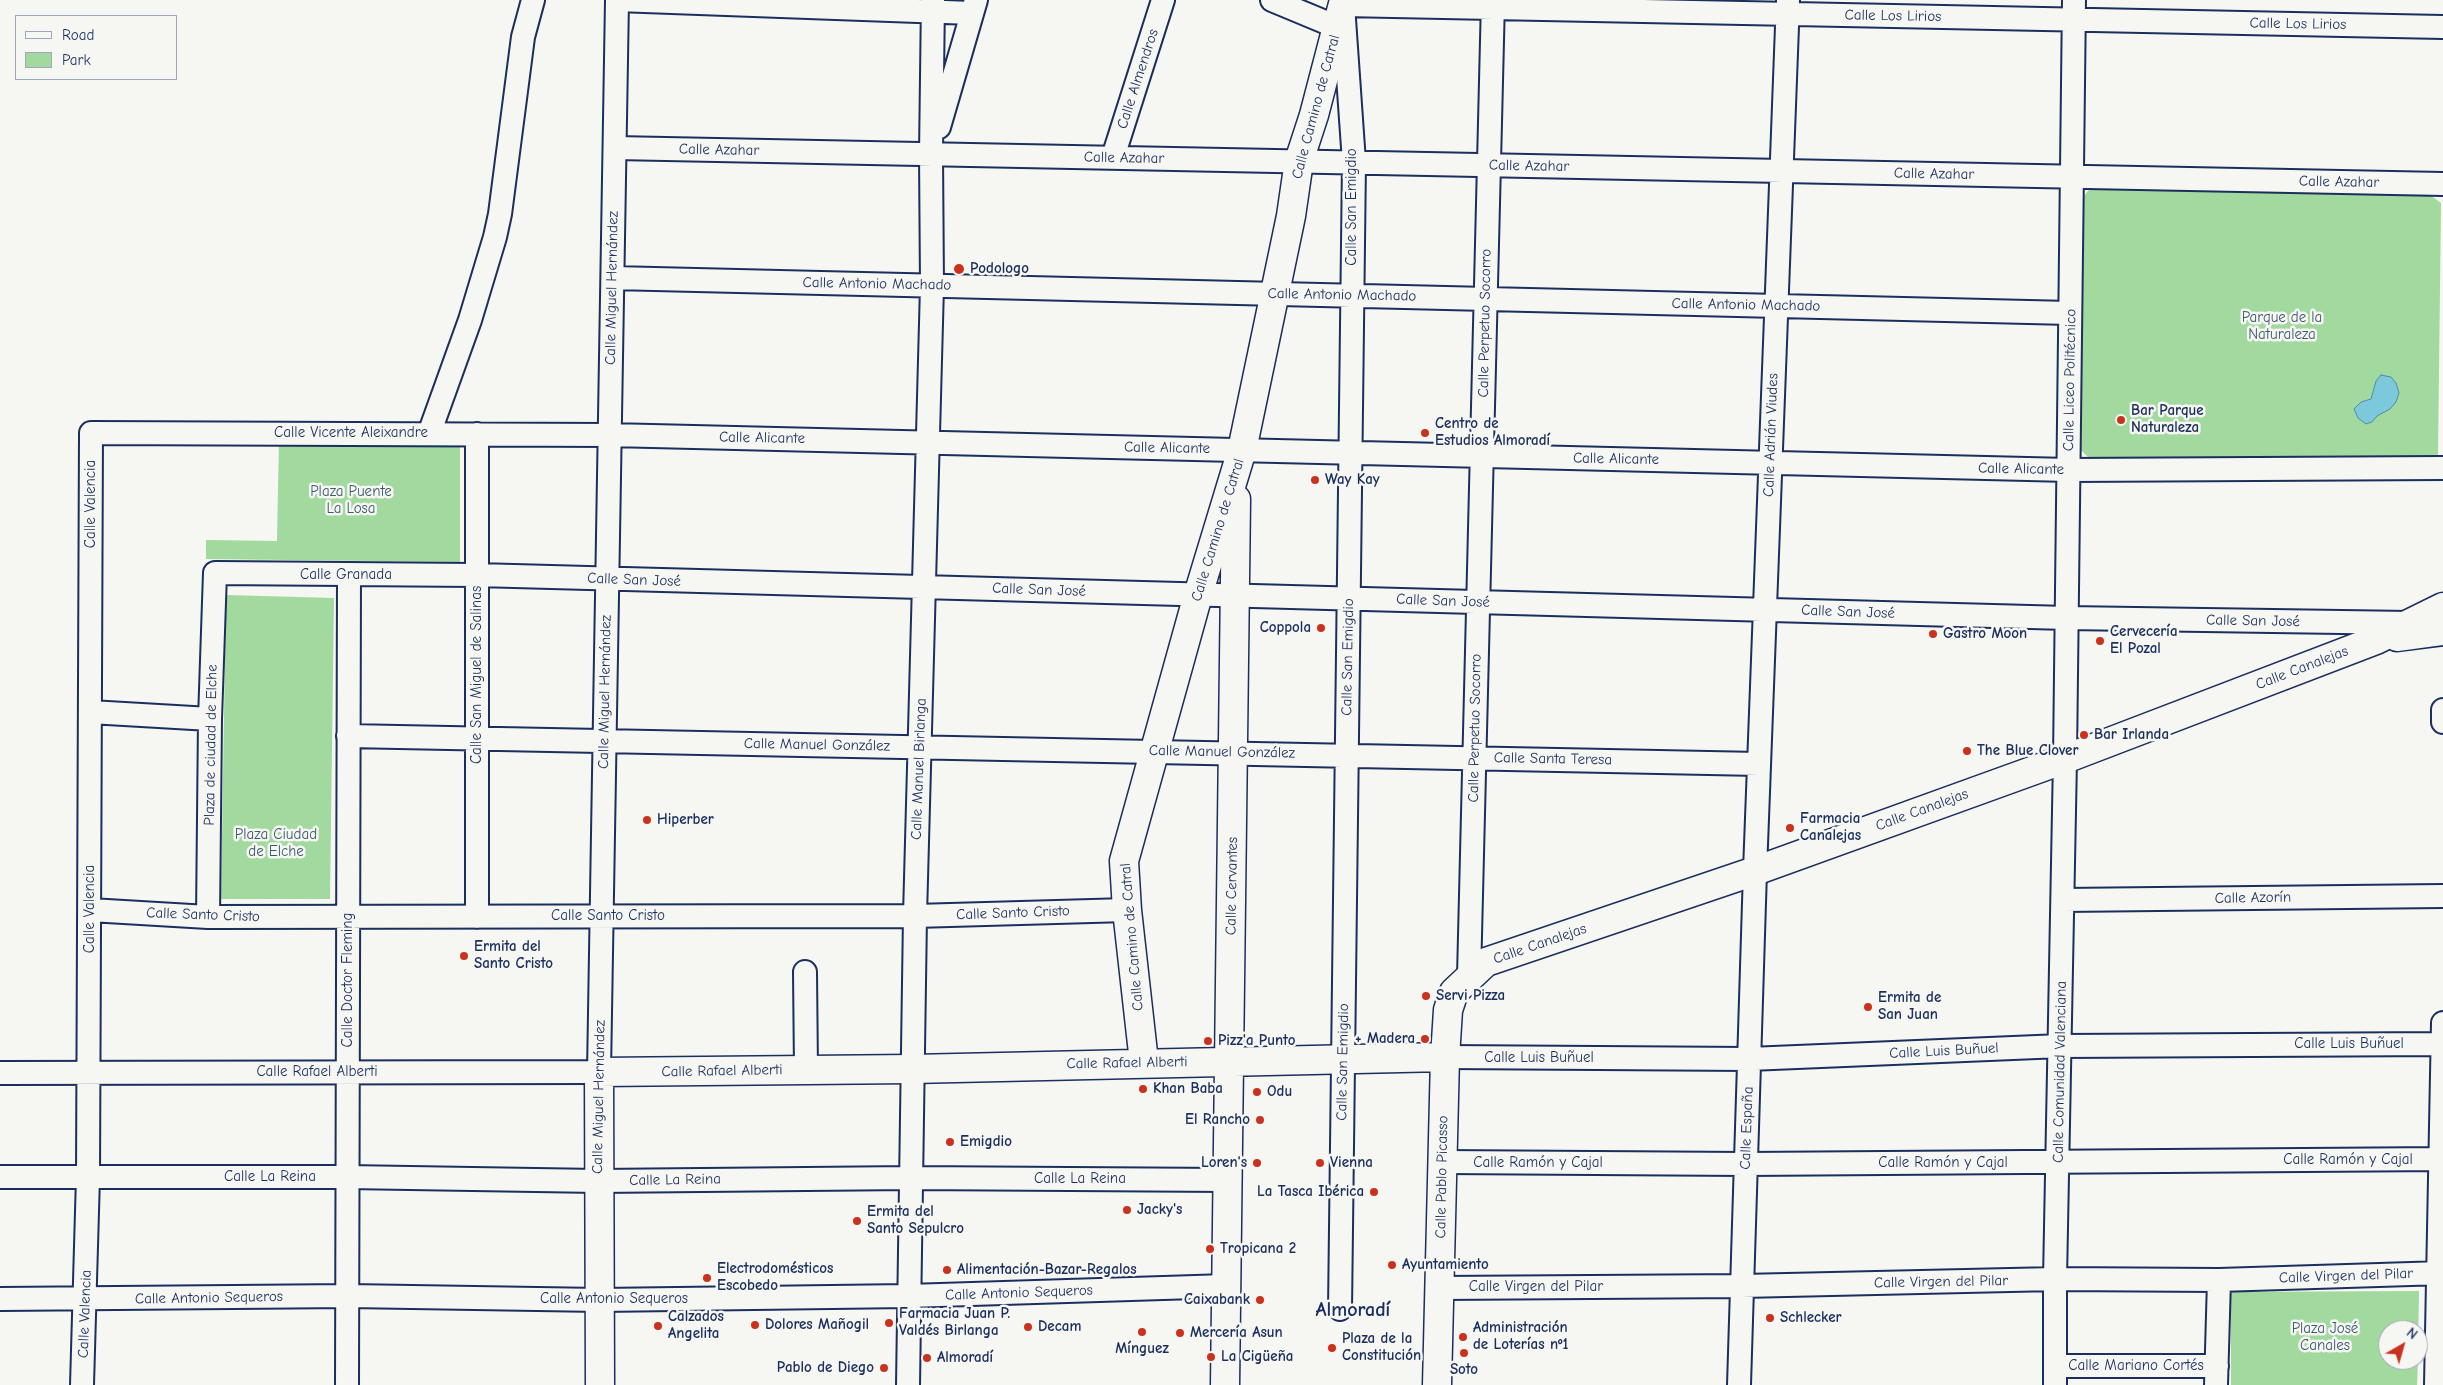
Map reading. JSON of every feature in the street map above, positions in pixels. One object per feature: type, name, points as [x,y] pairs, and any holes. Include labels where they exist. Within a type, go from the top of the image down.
[{"type":"main road","name":"Calle Camino de Catral","points":[[1144,1062],[1127,910],[1124,861],[1153,751],[1239,460],[1291,216],[1299,161],[1314,115],[1341,11]]},
{"type":"main road","name":"Calle Cervantes","points":[[1227,1294],[1235,596],[1239,460]]},
{"type":"main road","name":"Calle Canalejas","points":[[1469,976],[1486,962],[1755,871],[2065,759],[2376,640],[2443,607]]},
{"type":"main road","name":"Calle Canalejas","points":[[2376,640],[2443,631]]},
{"type":"main road","name":"Calle Pablo Picasso","points":[[1437,1385],[1445,1057],[1448,1010],[1454,992],[1469,976]]},
{"type":"main road","name":"Calle Rafael Alberti","points":[[599,1072],[912,1069],[1144,1062],[1445,1057]]},
{"type":"main road","name":"Calle Miguel Hernández","points":[[599,1072],[600,1385]]},
{"type":"main road","points":[[1225,1385],[1227,1294]]},
{"type":"street","points":[[430,434],[470,320],[495,237],[500,214],[523,37],[533,0]]},
{"type":"street","points":[[617,0],[974,7],[931,154]]},
{"type":"street","name":"Calle Miguel Hernández","points":[[599,1072],[617,0]]},
{"type":"street","name":"Calle Almendros","points":[[1113,158],[1163,0]]},
{"type":"street","points":[[1272,0],[1341,11]]},
{"type":"street","name":"Calle Los Lirios","points":[[1341,11],[1493,4],[1929,8],[2074,10],[2443,26]]},
{"type":"street","name":"Calle Perpetuo Socorro","points":[[1469,976],[1493,4]]},
{"type":"street","name":"Calle Manuel Birlanga","points":[[908,1385],[914,916],[932,286],[933,6]]},
{"type":"street","name":"Calle Adrián Viudes","points":[[1755,871],[1787,7]]},
{"type":"street","name":"Calle Liceo Politécnico","points":[[2065,759],[2074,10]]},
{"type":"street","name":"Calle San Emigdio","points":[[1340,1309],[1354,162],[1341,11]]},
{"type":"street","name":"Calle Azahar","points":[[615,148],[2443,184]]},
{"type":"street","name":"Calle Antonio Machado","points":[[613,278],[2070,313]]},
{"type":"street","name":"Calle Vicente Aleixandre","points":[[91,433],[610,434]]},
{"type":"street","name":"Calle Valencia","points":[[82,1385],[86,1299],[89,1072],[91,433]]},
{"type":"street","name":"Calle San Miguel de Salinas","points":[[477,434],[477,917]]},
{"type":"street","name":"Calle Alicante","points":[[610,434],[928,442],[1239,460],[1350,453],[2069,470],[2443,468]]},
{"type":"street","name":"Calle Granada","points":[[215,573],[477,575]]},
{"type":"street","name":"Plaza de ciudad de Elche","points":[[208,917],[210,719],[215,573]]},
{"type":"street","name":"Calle Doctor Fleming","points":[[347,1385],[349,1296],[349,575]]},
{"type":"street","name":"Calle San José","points":[[477,575],[2067,618],[2410,623]]},
{"type":"street","points":[[2443,710],[2443,722]]},
{"type":"street","points":[[90,712],[210,719]]},
{"type":"street","name":"Calle Manuel González","points":[[348,736],[1346,755]]},
{"type":"street","name":"Calle Santa Teresa","points":[[1346,755],[1759,764]]},
{"type":"street","name":"Calle Comunidad Valenciana","points":[[2055,1376],[2055,1280],[2065,759]]},
{"type":"street","name":"Calle España","points":[[1739,1385],[1755,871]]},
{"type":"street","name":"Calle Azorín","points":[[2063,900],[2443,896]]},
{"type":"street","name":"Calle Santo Cristo","points":[[90,910],[208,917],[914,916],[1127,910]]},
{"type":"street","points":[[804,972],[806,1070]]},
{"type":"street","points":[[2436,1385],[2440,1274],[2443,1023]]},
{"type":"street","name":"Calle Luis Buñuel","points":[[1445,1057],[1749,1059],[2060,1046],[2443,1044]]},
{"type":"street","name":"Calle Rafael Alberti","points":[[0,1074],[89,1072],[599,1072]]},
{"type":"street","name":"Calle Ramón y Cajal","points":[[1442,1162],[1746,1164],[2442,1159]]},
{"type":"street","name":"Calle La Reina","points":[[0,1177],[348,1177],[598,1181],[910,1178],[1229,1180]]},
{"type":"street","name":"Calle Virgen del Pilar","points":[[1440,1288],[1742,1286],[2055,1280],[2219,1280],[2440,1274]]},
{"type":"street","points":[[2216,1376],[2219,1280]]},
{"type":"street","name":"Calle Antonio Sequeros","points":[[0,1299],[349,1296],[600,1300],[1227,1294]]},
{"type":"street","name":"Calle Mariano Cortés","points":[[2055,1376],[2216,1376]]},
{"type":"green space","name":"Parque de la Naturaleza","points":[[2090,189],[2430,195],[2441,203],[2438,454],[2427,463],[2089,458],[2080,449],[2082,198]]},
{"type":"green space","name":"Plaza Puente La Losa","points":[[279,439],[460,446],[460,562],[206,559],[206,540],[277,541]]},
{"type":"green space","name":"Plaza Ciudad de Elche","points":[[226,595],[334,598],[330,899],[221,899]]},
{"type":"green space","name":"Plaza José Canales","points":[[2419,1291],[2418,1320],[2378,1320],[2378,1370],[2418,1370],[2417,1385],[2231,1385],[2231,1292]]},
{"type":"water","points":[[2381,375],[2391,377],[2396,383],[2399,393],[2396,402],[2390,409],[2366,424],[2358,418],[2354,409],[2361,402],[2371,399],[2376,381]]},
{"type":"place","name":"Podologo","points":[[959,269]]},
{"type":"place","name":"Bar Parque Naturaleza","points":[[2121,420]]},
{"type":"place","name":"Centro de Estudios Almoradí","points":[[1425,433]]},
{"type":"place","name":"Way Kay","points":[[1315,480]]},
{"type":"place","name":"Coppola","points":[[1321,628]]},
{"type":"place","name":"Gastro Moon","points":[[1933,634]]},
{"type":"place","name":"Cervecería El Pozal","points":[[2100,641]]},
{"type":"place","name":"Bar Irlanda","points":[[2084,735]]},
{"type":"place","name":"The Blue Clover","points":[[1967,751]]},
{"type":"place","name":"Hiperber","points":[[647,820]]},
{"type":"place","name":"Farmacia Canalejas","points":[[1790,828]]},
{"type":"place","name":"Ermita del Santo Cristo","points":[[464,956]]},
{"type":"place","name":"Servi Pizza","points":[[1426,996]]},
{"type":"place","name":"Ermita de San Juan","points":[[1868,1007]]},
{"type":"place","name":"+ Madera","points":[[1425,1039]]},
{"type":"place","name":"Pizz'a Punto","points":[[1208,1041]]},
{"type":"place","name":"Khan Baba","points":[[1143,1089]]},
{"type":"place","name":"Odu","points":[[1257,1092]]},
{"type":"place","name":"El Rancho","points":[[1260,1120]]},
{"type":"place","name":"Emigdio","points":[[950,1142]]},
{"type":"place","name":"Loren's","points":[[1257,1163]]},
{"type":"place","name":"Vienna","points":[[1320,1163]]},
{"type":"place","name":"La Tasca Ibérica","points":[[1374,1192]]},
{"type":"place","name":"Jacky's","points":[[1127,1210]]},
{"type":"place","name":"Ermita del Santo Sepulcro","points":[[857,1221]]},
{"type":"place","name":"Tropicana 2","points":[[1210,1249]]},
{"type":"place","name":"Ayuntamiento","points":[[1392,1265]]},
{"type":"place","name":"Alimentación-Bazar-Regalos","points":[[947,1270]]},
{"type":"place","name":"Electrodomésticos Escobedo","points":[[707,1278]]},
{"type":"place","name":"Caixabank","points":[[1260,1300]]},
{"type":"place","name":"Schlecker","points":[[1770,1318]]},
{"type":"place","name":"Farmacia Juan P. Valdés Birlanga","points":[[889,1323]]},
{"type":"place","name":"Dolores Mañogil","points":[[755,1325]]},
{"type":"place","name":"Calzados Angelita","points":[[658,1326]]},
{"type":"place","name":"Decam","points":[[1028,1327]]},
{"type":"place","name":"Mínguez","points":[[1142,1332]]},
{"type":"place","name":"Mercería Asun","points":[[1180,1333]]},
{"type":"place","name":"Administración de Loterías nº1","points":[[1463,1337]]},
{"type":"place","name":"Plaza de la Constitución","points":[[1332,1348]]},
{"type":"place","name":"Soto","points":[[1464,1353]]},
{"type":"place","name":"La Cigüeña","points":[[1211,1357]]},
{"type":"place","name":"Almoradí","points":[[927,1358]]},
{"type":"place","name":"Pablo de Diego","points":[[884,1368]]},
{"type":"district","name":"Almoradí","points":[[1353,1310]]}]
